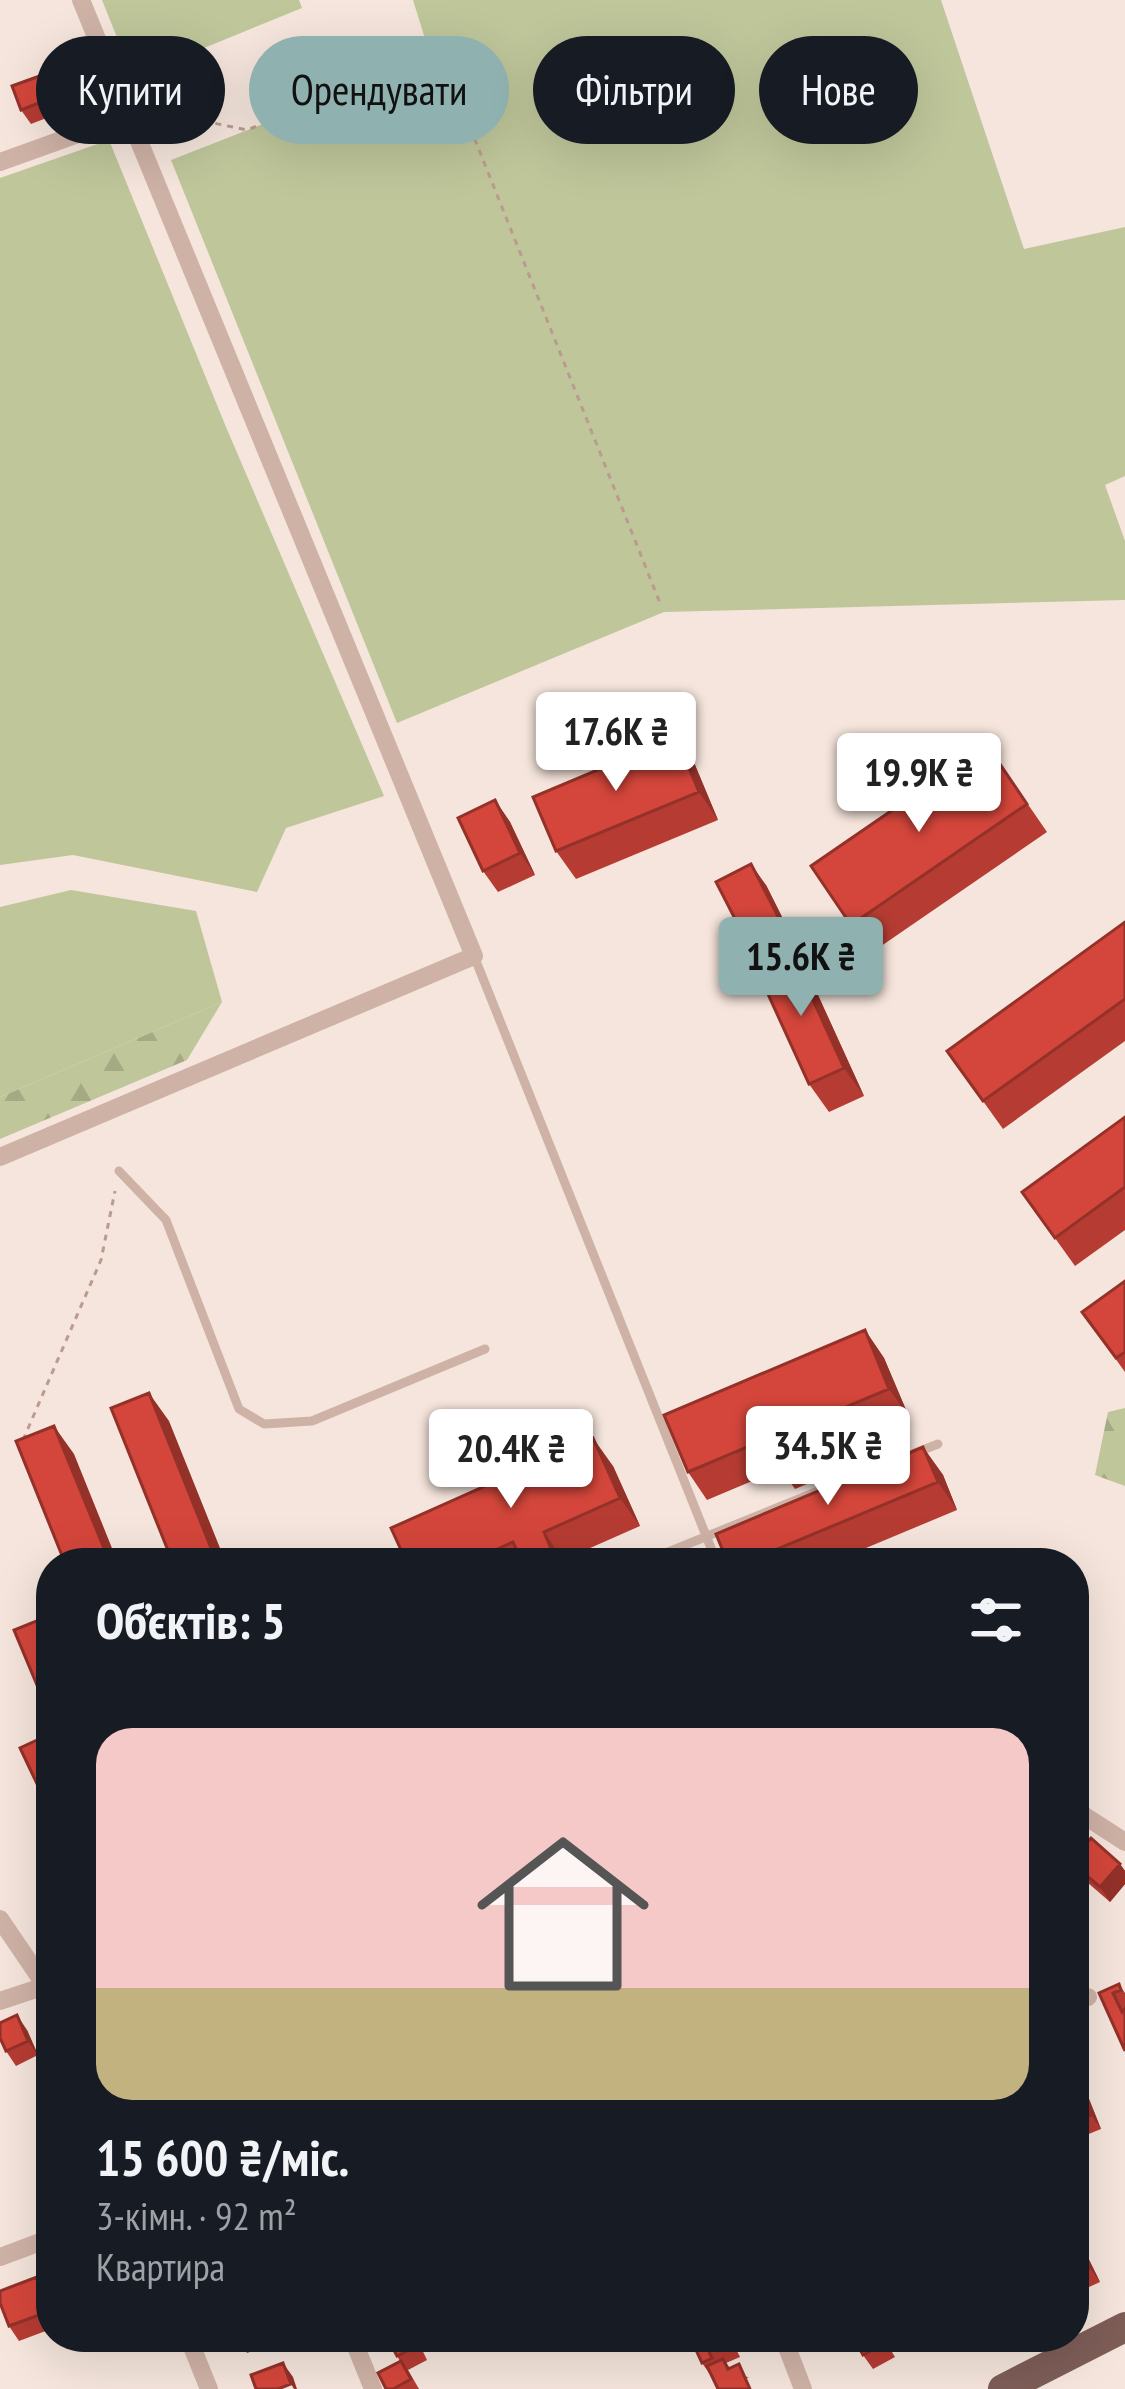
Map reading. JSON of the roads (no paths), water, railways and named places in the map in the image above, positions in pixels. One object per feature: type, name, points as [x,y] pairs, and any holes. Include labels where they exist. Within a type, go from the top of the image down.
[{"type":"main road","points":[[1089,2345],[1125,2327]]},
{"type":"main road","points":[[1003,2389],[1076,2352]]},
{"type":"street","points":[[81,0],[96,36]]},
{"type":"street","points":[[0,162],[50,144]]},
{"type":"street","points":[[0,1157],[474,956],[140,144]]},
{"type":"street","points":[[1089,1819],[1125,1842]]},
{"type":"street","points":[[0,1919],[36,1969]]},
{"type":"street","points":[[0,2001],[36,1992]]},
{"type":"street","points":[[0,2258],[36,2244]]},
{"type":"street","points":[[194,2352],[208,2389]]},
{"type":"street","points":[[358,2352],[373,2389]]},
{"type":"street","points":[[788,2352],[803,2389]]},
{"type":"lane","points":[[474,956],[711,1548]]},
{"type":"lane","points":[[119,1171],[166,1220],[239,1409],[264,1424],[311,1421],[484,1349]]},
{"type":"lane","points":[[896,1460],[938,1444]]},
{"type":"lane","points":[[676,1548],[853,1477]]}]
